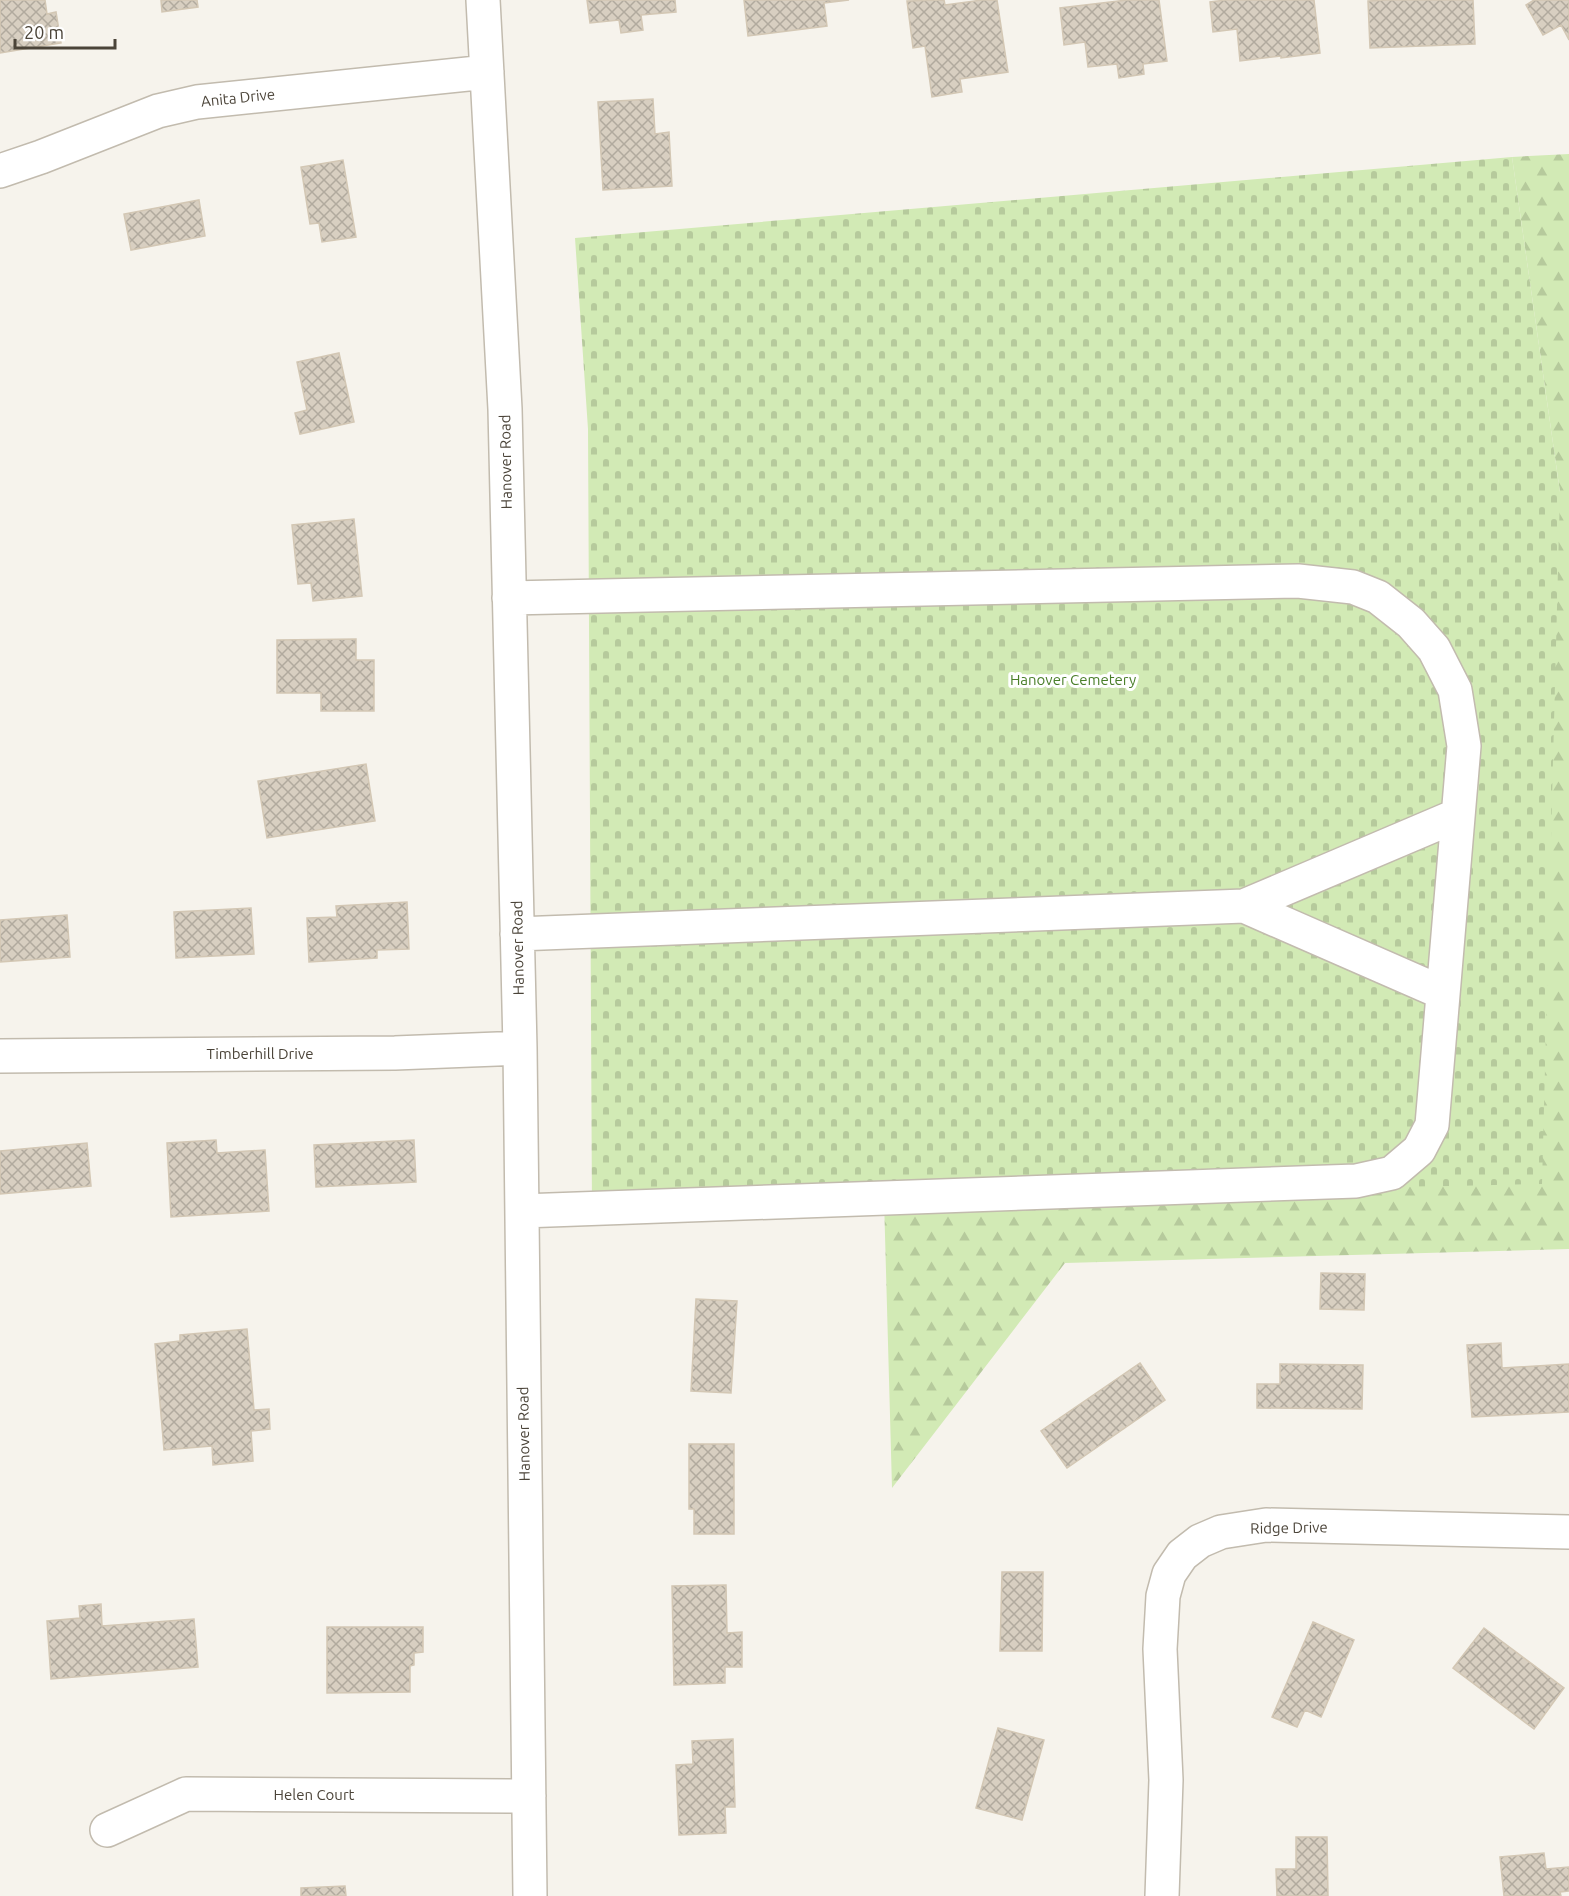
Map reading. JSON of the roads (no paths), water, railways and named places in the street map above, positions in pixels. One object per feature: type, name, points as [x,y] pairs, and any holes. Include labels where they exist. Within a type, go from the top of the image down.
[{"type":"street","name":"Hanover Road","points":[[483,0],[505,409],[520,1048],[530,1896]]},
{"type":"street","name":"Anita Drive","points":[[0,171],[158,111],[197,102],[488,72]]},
{"type":"street","points":[[509,598],[1298,581],[1353,586],[1378,597],[1411,623],[1434,650],[1455,690],[1464,746],[1432,1125],[1419,1150],[1392,1173],[1356,1181],[522,1211]]},
{"type":"street","points":[[517,934],[1244,906],[1458,815]]},
{"type":"street","points":[[1244,906],[1443,993]]},
{"type":"street","name":"Timberhill Drive","points":[[0,1056],[395,1053],[520,1048]]},
{"type":"street","name":"Ridge Drive","points":[[1162,1896],[1166,1780],[1160,1649],[1163,1596],[1169,1574],[1182,1555],[1200,1541],[1221,1532],[1266,1525],[1569,1532]]},
{"type":"street","name":"Helen Court","points":[[107,1830],[186,1794],[529,1796]]},
{"type":"park label","name":"Hanover Cemetery","points":[[1073,680]]}]
